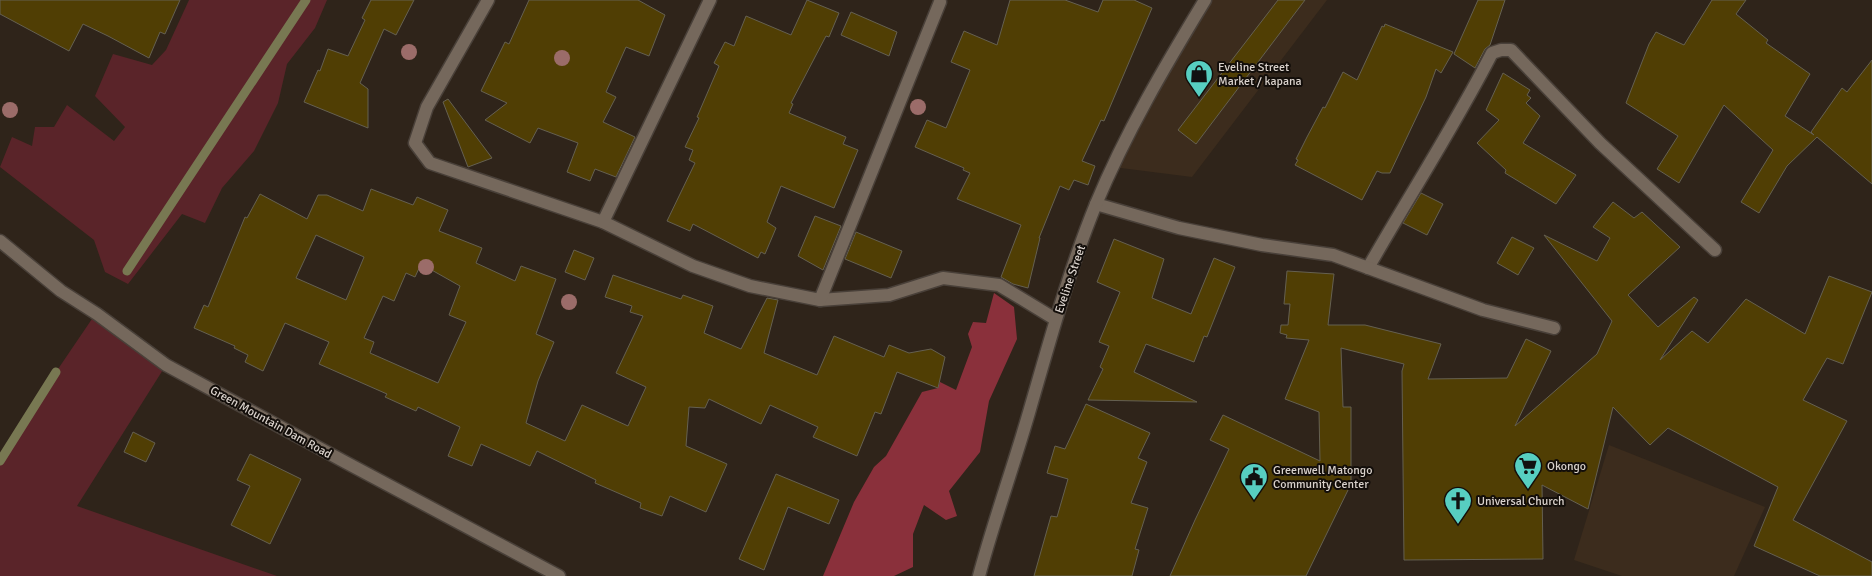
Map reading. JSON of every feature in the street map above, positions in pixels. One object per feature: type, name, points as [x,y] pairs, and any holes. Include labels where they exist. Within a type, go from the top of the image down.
[{"type":"street","points":[[488,0],[427,107],[415,143],[430,163],[604,222],[693,266],[750,286],[820,300],[889,295],[943,278],[999,285],[1056,319]]},
{"type":"street","points":[[604,222],[710,0]]},
{"type":"street","name":"Eveline Street","points":[[979,576],[1056,319],[1096,204],[1138,114],[1205,0]]},
{"type":"street","points":[[820,300],[940,2]]},
{"type":"street","points":[[1368,268],[1447,136],[1492,53],[1501,50],[1511,50],[1600,143],[1715,250]]},
{"type":"street","points":[[1096,204],[1188,230],[1262,246],[1333,255],[1483,310],[1554,328]]},
{"type":"street","name":"Green Mountain Dam Road","points":[[0,241],[61,291],[97,314],[166,365],[560,576]]},
{"type":"shaded area","points":[[189,0],[327,0],[315,28],[287,64],[278,103],[254,151],[222,188],[205,223],[182,214],[128,284],[105,272],[94,240],[0,167],[12,137],[32,146],[35,127],[54,127],[67,105],[114,141],[125,127],[95,96],[113,54],[152,65],[166,50]]},
{"type":"shaded area","name":"Eveline Street Market / kapana","points":[[1205,0],[1327,0],[1192,177],[1113,167]]},
{"type":"shaded area","points":[[994,293],[1014,307],[1017,339],[989,401],[980,452],[949,491],[957,516],[946,520],[924,505],[913,534],[913,567],[894,576],[823,576],[854,502],[874,467],[886,456],[922,392],[938,388],[940,382],[956,390],[972,347],[968,334],[973,322],[986,323]]},
{"type":"shaded area","points":[[96,313],[166,365],[77,506],[277,576],[0,576],[0,461]]},
{"type":"shaded area","points":[[1609,445],[1765,507],[1734,576],[1622,576],[1574,560]]},
{"type":"building","points":[[0,0],[180,0],[165,34],[160,32],[149,58],[83,24],[69,51],[0,14]]},
{"type":"building","points":[[371,0],[414,0],[396,35],[384,29],[360,83],[368,89],[368,128],[304,102],[318,70],[320,71],[328,49],[348,56],[365,20],[362,18]]},
{"type":"building","points":[[529,0],[638,0],[665,15],[649,56],[626,47],[606,92],[616,97],[603,122],[635,137],[616,177],[595,169],[590,181],[567,172],[578,143],[538,128],[530,143],[485,120],[507,103],[481,91],[505,42],[509,44]]},
{"type":"building","points":[[807,0],[839,13],[829,37],[826,36],[791,103],[793,104],[789,113],[846,137],[843,144],[858,150],[834,208],[781,186],[767,222],[776,228],[765,254],[761,252],[758,258],[693,224],[690,231],[667,221],[695,163],[689,160],[693,150],[685,147],[699,118],[697,117],[719,66],[714,63],[725,42],[734,46],[746,16],[791,35]]},
{"type":"building","points":[[1010,0],[1065,0],[1098,12],[1103,0],[1134,0],[1152,8],[1104,121],[1101,120],[1082,161],[1095,166],[1088,185],[1074,180],[1069,190],[1060,186],[1039,238],[1028,288],[1013,284],[1001,277],[1021,225],[957,199],[970,173],[963,170],[964,168],[915,147],[927,120],[946,128],[970,70],[951,62],[964,31],[997,45]]},
{"type":"building","points":[[1278,0],[1305,0],[1196,144],[1178,130]]},
{"type":"building","points":[[1478,0],[1505,0],[1490,45],[1485,49],[1475,68],[1454,54]]},
{"type":"building","points":[[1712,0],[1746,0],[1736,14],[1768,40],[1766,43],[1810,74],[1785,116],[1814,135],[1811,132],[1842,88],[1847,92],[1872,60],[1872,184],[1817,137],[1787,166],[1759,213],[1741,202],[1773,150],[1724,105],[1679,183],[1657,169],[1678,136],[1626,103],[1649,44],[1656,32],[1684,45]]},
{"type":"building","points":[[851,12],[897,32],[889,56],[841,35]]},
{"type":"building","points":[[1385,24],[1453,52],[1441,73],[1436,69],[1426,97],[1390,173],[1377,171],[1362,200],[1295,165],[1307,137],[1323,107],[1325,108],[1343,72],[1357,80],[1382,26],[1384,27]]},
{"type":"building","points":[[1503,73],[1530,90],[1527,95],[1531,98],[1526,103],[1540,116],[1523,143],[1576,175],[1556,204],[1505,173],[1506,170],[1477,143],[1499,120],[1486,110]]},
{"type":"building","points":[[448,99],[492,158],[468,167],[443,102]]},
{"type":"building","points":[[371,189],[413,205],[417,197],[448,210],[439,231],[482,248],[476,263],[515,281],[521,266],[556,279],[536,334],[554,342],[538,381],[526,423],[565,441],[582,405],[628,426],[646,387],[616,373],[643,316],[630,312],[632,306],[605,297],[613,275],[681,299],[683,295],[713,306],[704,333],[741,349],[767,298],[778,300],[764,353],[817,375],[834,336],[884,357],[889,345],[909,353],[931,349],[945,357],[938,388],[897,372],[881,414],[875,412],[857,456],[813,437],[818,427],[770,405],[761,424],[709,399],[705,408],[689,407],[686,446],[727,464],[706,512],[670,496],[662,516],[640,508],[641,503],[595,483],[596,480],[537,451],[530,466],[481,444],[472,466],[448,456],[460,427],[418,407],[416,411],[385,397],[387,394],[319,364],[329,342],[285,323],[263,371],[245,362],[248,355],[234,348],[235,346],[194,328],[204,305],[208,307],[245,217],[247,218],[260,194],[307,219],[318,195],[327,195],[363,211]],"holes":[[[316,235],[364,257],[346,300],[296,278]],[[421,264],[460,286],[449,315],[466,322],[438,383],[370,353],[374,342],[364,338],[383,296],[394,301],[406,273],[415,277]]]},
{"type":"building","points":[[1421,193],[1443,204],[1427,235],[1403,223]]},
{"type":"building","points":[[1613,202],[1634,218],[1642,212],[1680,247],[1628,295],[1658,327],[1694,297],[1698,300],[1660,360],[1692,331],[1708,343],[1746,299],[1805,334],[1829,276],[1872,292],[1843,364],[1827,358],[1803,400],[1847,421],[1793,520],[1872,562],[1872,576],[1820,576],[1754,546],[1778,487],[1668,428],[1650,445],[1613,407],[1588,509],[1542,485],[1543,559],[1404,560],[1402,371],[1404,364],[1341,348],[1343,407],[1351,407],[1351,484],[1306,576],[1170,576],[1229,449],[1210,440],[1223,415],[1320,461],[1319,412],[1285,399],[1309,340],[1286,338],[1287,335],[1280,333],[1281,325],[1288,325],[1290,304],[1284,304],[1287,271],[1334,274],[1328,325],[1365,325],[1441,344],[1428,379],[1507,378],[1526,339],[1551,351],[1515,426],[1597,354],[1612,321],[1544,235],[1597,261],[1610,238],[1593,227]]},
{"type":"building","points":[[815,216],[841,226],[823,270],[798,256]]},
{"type":"building","points":[[856,232],[902,251],[891,278],[845,259]]},
{"type":"building","points":[[1512,237],[1534,248],[1518,275],[1497,263]]},
{"type":"building","points":[[1114,239],[1164,259],[1152,298],[1191,314],[1214,258],[1235,267],[1207,337],[1204,336],[1194,362],[1146,344],[1134,372],[1197,402],[1088,400],[1103,369],[1100,367],[1109,346],[1099,342],[1120,292],[1097,282]]},
{"type":"building","points":[[574,250],[594,258],[585,280],[565,272]]},
{"type":"building","points":[[1086,404],[1150,433],[1138,458],[1147,462],[1131,503],[1148,508],[1135,549],[1139,550],[1132,576],[1034,576],[1051,516],[1057,517],[1068,479],[1047,473],[1055,446],[1065,449]]},
{"type":"building","points":[[133,432],[155,443],[146,462],[124,452]]},
{"type":"building","points":[[250,454],[301,479],[270,544],[231,525],[250,486],[237,480]]},
{"type":"building","points":[[776,474],[839,500],[829,524],[788,507],[764,570],[739,559]]},
{"type":"waterway","points":[[127,271],[306,0]]},
{"type":"waterway","points":[[0,461],[56,372]]},
{"type":"place","name":"Eveline Street Market / kapana","points":[[1199,98]]},
{"type":"place","name":"Okongo","points":[[1528,490]]},
{"type":"place","name":"Greenwell Matongo Community Center","points":[[1254,501]]},
{"type":"place","name":"Universal Church","points":[[1458,525]]}]
